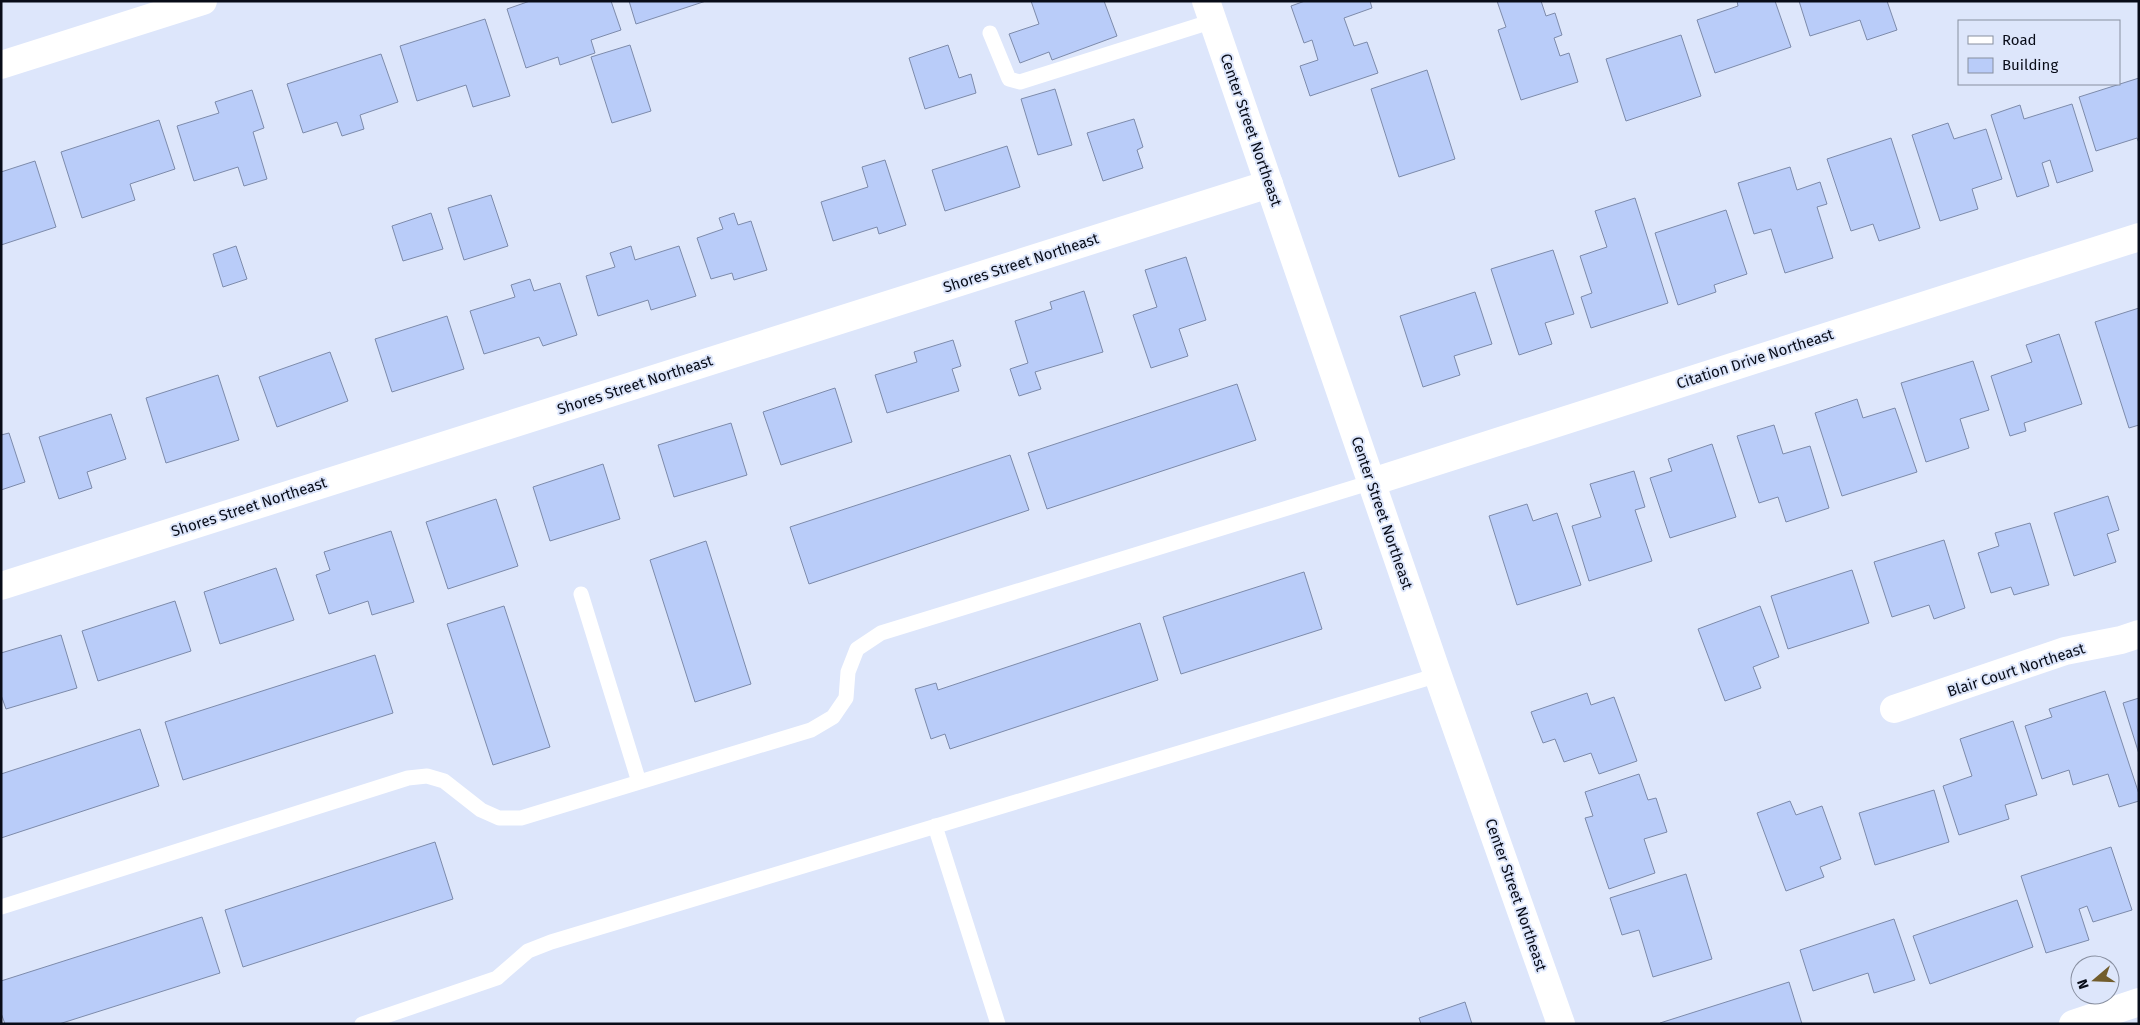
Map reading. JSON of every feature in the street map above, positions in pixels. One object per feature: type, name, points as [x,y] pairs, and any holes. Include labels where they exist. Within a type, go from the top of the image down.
[{"type":"street","points":[[1,65],[151,9],[203,1]]},
{"type":"street","name":"Center Street Northeast","points":[[1210,11],[1438,675],[1561,1024]]},
{"type":"street","name":"Shores Street Northeast","points":[[1,586],[1270,184]]},
{"type":"street","name":"Citation Drive Northeast","points":[[1372,482],[2139,237]]},
{"type":"street","name":"Blair Court Northeast","points":[[1894,709],[2065,651],[2122,640],[2139,634]]},
{"type":"street","points":[[2073,1024],[2139,1002]]},
{"type":"lane","points":[[990,33],[1009,79],[1020,82],[1210,11]]},
{"type":"lane","points":[[1,907],[408,778],[427,776],[444,781],[481,810],[499,818],[521,818],[811,730],[833,717],[846,698],[848,672],[857,649],[881,633],[1372,482]]},
{"type":"lane","points":[[581,594],[639,782]]},
{"type":"lane","points":[[362,1024],[497,978],[528,952],[551,942],[1438,675]]},
{"type":"lane","points":[[935,826],[998,1024]]},
{"type":"building","points":[[530,1],[611,1],[621,30],[591,40],[595,53],[560,65],[558,57],[526,68],[507,9]]},
{"type":"building","points":[[629,1],[706,1],[636,24]]},
{"type":"building","points":[[1031,1],[1104,1],[1117,36],[1052,60],[1049,52],[1020,63],[1009,34],[1039,24]]},
{"type":"building","points":[[1305,1],[1370,1],[1372,8],[1344,18],[1354,46],[1367,42],[1378,73],[1310,96],[1300,66],[1318,60],[1312,40],[1304,43],[1291,6]]},
{"type":"building","points":[[1497,1],[1541,1],[1546,16],[1555,13],[1562,35],[1554,38],[1560,56],[1569,53],[1578,82],[1521,100],[1498,30],[1506,27]]},
{"type":"building","points":[[1737,1],[1775,1],[1791,47],[1715,73],[1697,20],[1738,6]]},
{"type":"building","points":[[1799,1],[1887,1],[1897,30],[1867,40],[1860,20],[1810,36]]},
{"type":"building","points":[[485,19],[510,96],[473,107],[466,85],[417,101],[400,46]]},
{"type":"building","points":[[1681,35],[1701,96],[1626,121],[1606,59]]},
{"type":"building","points":[[630,45],[651,111],[612,123],[591,57]]},
{"type":"building","points":[[948,45],[959,78],[971,74],[976,93],[925,109],[909,58]]},
{"type":"building","points":[[381,54],[398,102],[360,115],[364,129],[342,136],[337,122],[303,133],[287,84]]},
{"type":"building","points":[[1427,70],[1455,159],[1399,177],[1371,89]]},
{"type":"building","points":[[2139,78],[2139,143],[2137,138],[2096,151],[2079,97]]},
{"type":"building","points":[[1055,89],[1072,145],[1038,155],[1021,99]]},
{"type":"building","points":[[252,90],[264,128],[253,132],[267,179],[244,186],[238,167],[194,181],[177,126],[219,113],[215,102]]},
{"type":"building","points":[[2072,104],[2093,171],[2057,183],[2050,160],[2042,163],[2049,186],[2017,197],[1991,115],[2020,105],[2024,119]]},
{"type":"building","points":[[1134,119],[1143,147],[1137,150],[1143,168],[1103,181],[1087,133]]},
{"type":"building","points":[[159,120],[175,169],[130,184],[135,200],[82,218],[61,152]]},
{"type":"building","points":[[1948,123],[1954,139],[1986,129],[2002,179],[1972,189],[1978,209],[1940,221],[1912,135]]},
{"type":"building","points":[[1891,138],[1920,228],[1879,241],[1873,224],[1851,231],[1827,159]]},
{"type":"building","points":[[1007,146],[1020,187],[945,211],[932,170]]},
{"type":"building","points":[[885,160],[906,225],[879,234],[877,227],[833,241],[821,202],[868,187],[862,167]]},
{"type":"building","points":[[35,161],[56,227],[1,245],[1,172]]},
{"type":"building","points":[[1790,167],[1797,190],[1820,182],[1827,204],[1817,207],[1833,258],[1785,273],[1771,229],[1754,234],[1738,183]]},
{"type":"building","points":[[491,195],[508,246],[464,260],[448,208]]},
{"type":"building","points":[[1635,198],[1668,303],[1591,328],[1581,297],[1592,293],[1580,256],[1607,247],[1595,211]]},
{"type":"building","points":[[1726,210],[1747,274],[1714,285],[1716,292],[1678,305],[1655,233]]},
{"type":"building","points":[[431,213],[443,249],[403,261],[392,226]]},
{"type":"building","points":[[734,213],[738,225],[751,221],[767,270],[734,280],[732,273],[711,279],[697,238],[723,229],[719,218]]},
{"type":"building","points":[[236,246],[247,279],[223,287],[213,254]]},
{"type":"building","points":[[631,246],[635,260],[679,246],[696,296],[651,310],[648,300],[598,316],[586,276],[615,267],[610,253]]},
{"type":"building","points":[[1553,250],[1574,314],[1545,323],[1552,344],[1519,355],[1491,269]]},
{"type":"building","points":[[1186,257],[1206,320],[1179,329],[1188,356],[1151,368],[1133,315],[1157,307],[1145,270]]},
{"type":"building","points":[[530,279],[534,291],[560,283],[577,335],[543,346],[539,337],[484,354],[470,311],[515,297],[511,285]]},
{"type":"building","points":[[1084,291],[1103,352],[1035,372],[1041,389],[1019,396],[1010,369],[1028,363],[1015,321],[1052,309],[1050,302]]},
{"type":"building","points":[[1475,292],[1492,344],[1454,356],[1460,375],[1423,387],[1400,316]]},
{"type":"building","points":[[2139,308],[2139,425],[2129,428],[2095,322]]},
{"type":"building","points":[[447,316],[464,369],[392,392],[375,339]]},
{"type":"building","points":[[2059,334],[2082,404],[2024,423],[2026,431],[2010,436],[1991,376],[2032,362],[2026,345]]},
{"type":"building","points":[[953,340],[961,366],[952,369],[959,391],[887,413],[875,375],[917,362],[914,352]]},
{"type":"building","points":[[330,352],[348,401],[277,427],[259,377]]},
{"type":"building","points":[[1973,361],[1989,410],[1960,419],[1969,448],[1926,462],[1901,383]]},
{"type":"building","points":[[218,375],[239,440],[166,463],[146,398]]},
{"type":"building","points":[[1237,384],[1256,440],[1047,509],[1028,453]]},
{"type":"building","points":[[835,388],[852,442],[781,465],[763,412]]},
{"type":"building","points":[[1857,399],[1863,418],[1895,408],[1917,472],[1842,496],[1815,413]]},
{"type":"building","points":[[111,414],[126,459],[87,472],[92,488],[59,499],[39,437]]},
{"type":"building","points":[[731,423],[747,475],[674,497],[658,445]]},
{"type":"building","points":[[1774,425],[1783,454],[1810,446],[1829,508],[1786,522],[1778,497],[1759,503],[1737,436]]},
{"type":"building","points":[[9,433],[25,482],[1,490],[1,435]]},
{"type":"building","points":[[1712,444],[1736,517],[1670,538],[1650,478],[1672,471],[1668,459]]},
{"type":"building","points":[[1010,455],[1029,510],[809,584],[790,527]]},
{"type":"building","points":[[603,464],[620,519],[550,541],[533,487]]},
{"type":"building","points":[[1634,471],[1645,507],[1635,510],[1652,561],[1589,581],[1572,526],[1601,517],[1590,484]]},
{"type":"building","points":[[2108,496],[2119,530],[2107,534],[2116,562],[2074,576],[2054,513]]},
{"type":"building","points":[[496,499],[518,566],[448,589],[426,522]]},
{"type":"building","points":[[1527,504],[1533,521],[1557,513],[1581,585],[1517,605],[1489,516]]},
{"type":"building","points":[[2030,523],[2049,585],[2014,595],[2011,587],[1991,593],[1978,553],[1999,546],[1995,533]]},
{"type":"building","points":[[391,531],[414,602],[372,615],[368,601],[329,614],[316,575],[330,570],[324,552]]},
{"type":"building","points":[[1944,540],[1965,608],[1934,619],[1929,605],[1892,617],[1874,562]]},
{"type":"building","points":[[706,541],[751,684],[695,702],[650,560]]},
{"type":"building","points":[[276,568],[294,620],[220,644],[204,592]]},
{"type":"building","points":[[1852,570],[1869,623],[1788,649],[1771,596]]},
{"type":"building","points":[[1304,572],[1322,629],[1181,674],[1163,617]]},
{"type":"building","points":[[175,601],[191,651],[98,681],[82,631]]},
{"type":"building","points":[[504,606],[550,747],[493,765],[447,624]]},
{"type":"building","points":[[1760,606],[1779,657],[1753,667],[1761,688],[1725,701],[1698,629]]},
{"type":"building","points":[[1140,623],[1158,680],[950,749],[945,734],[931,739],[915,689],[936,683],[938,690]]},
{"type":"building","points":[[61,635],[77,688],[6,709],[1,695],[1,653]]},
{"type":"building","points":[[375,655],[393,713],[183,780],[165,722]]},
{"type":"building","points":[[2105,691],[2139,794],[2139,801],[2119,807],[2108,774],[2073,785],[2069,770],[2042,779],[2025,726],[2052,717],[2049,709]]},
{"type":"building","points":[[1587,693],[1591,705],[1614,697],[1637,761],[1599,774],[1591,753],[1564,762],[1555,739],[1543,743],[1531,712]]},
{"type":"building","points":[[2139,698],[2139,754],[2123,703]]},
{"type":"building","points":[[2013,721],[2037,795],[2005,805],[2009,819],[1959,835],[1943,786],[1972,776],[1960,739]]},
{"type":"building","points":[[140,729],[159,786],[1,838],[1,774]]},
{"type":"building","points":[[1639,774],[1648,800],[1656,798],[1667,832],[1644,839],[1655,873],[1609,889],[1585,818],[1593,816],[1585,792]]},
{"type":"building","points":[[1934,790],[1949,842],[1875,865],[1859,813]]},
{"type":"building","points":[[1790,801],[1796,815],[1822,806],[1841,859],[1820,867],[1824,877],[1786,891],[1757,813]]},
{"type":"building","points":[[435,842],[453,899],[243,967],[225,910]]},
{"type":"building","points":[[2111,847],[2132,910],[2093,922],[2087,906],[2079,909],[2089,940],[2046,953],[2021,876]]},
{"type":"building","points":[[1686,874],[1712,959],[1653,977],[1639,930],[1622,935],[1610,898]]},
{"type":"building","points":[[2017,900],[2033,947],[1930,984],[1913,936]]},
{"type":"building","points":[[202,917],[220,973],[59,1024],[5,1024],[1,1013],[1,981]]},
{"type":"building","points":[[1894,919],[1915,980],[1874,993],[1868,973],[1813,991],[1800,950]]},
{"type":"building","points":[[1789,982],[1802,1024],[1660,1023]]},
{"type":"building","points":[[1465,1002],[1472,1024],[1421,1024],[1419,1018]]}]
